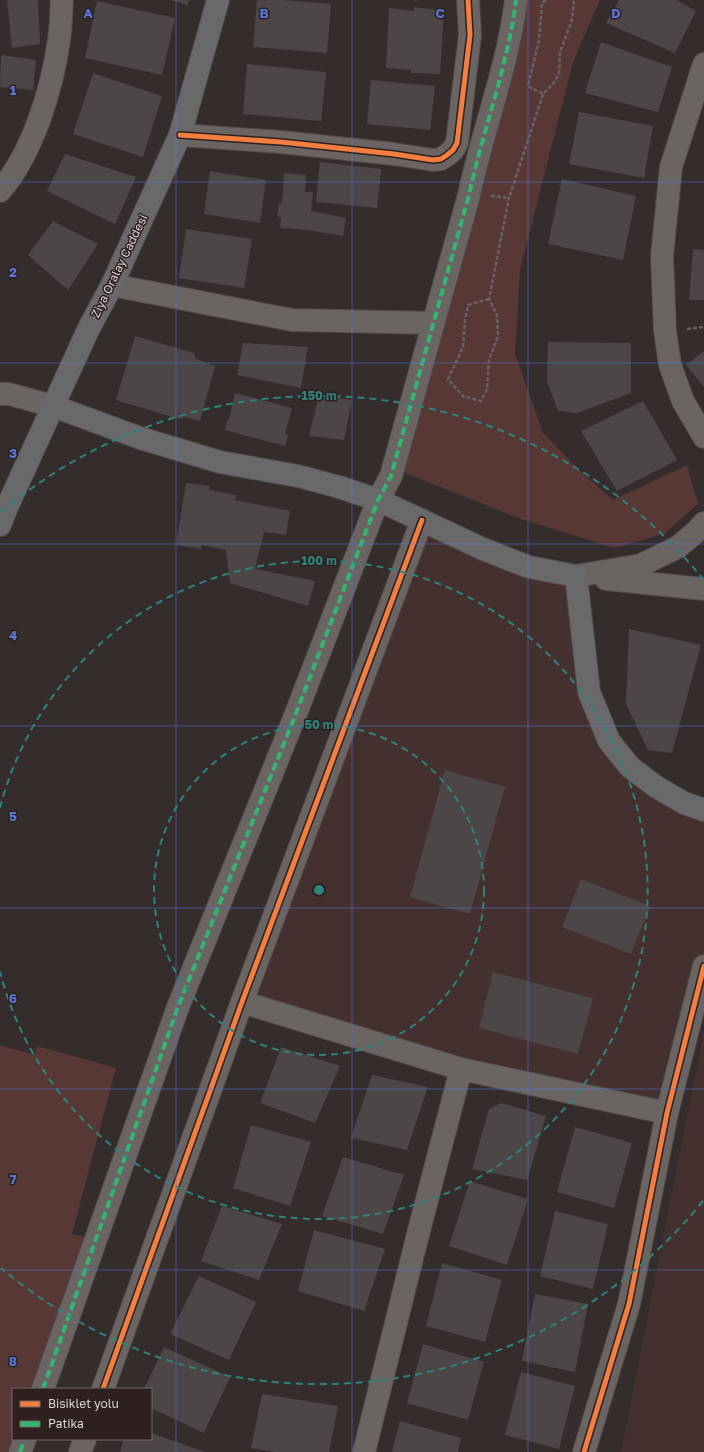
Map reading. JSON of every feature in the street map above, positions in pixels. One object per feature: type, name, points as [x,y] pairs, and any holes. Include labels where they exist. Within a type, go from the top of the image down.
[{"type":"main road","name":"Ziya Oralay Caddesi","points":[[0,525],[88,330],[112,285],[180,135],[218,0]]},
{"type":"main road","points":[[53,406],[140,438],[220,462],[298,476],[340,487],[378,500],[483,549],[529,567],[576,576],[589,692],[609,741],[630,766],[655,786],[684,803],[704,810]]},
{"type":"street","points":[[0,191],[10,180],[32,138],[50,87],[59,39],[62,0]]},
{"type":"street","points":[[180,135],[281,142],[394,154],[426,160],[441,159],[453,150],[457,143],[470,35],[468,0]]},
{"type":"street","points":[[43,1388],[178,1007],[295,716],[378,500],[390,476],[467,202],[474,170],[513,28],[516,0]]},
{"type":"street","points":[[704,64],[671,167],[662,256],[665,331],[670,365],[683,401],[704,437]]},
{"type":"street","points":[[112,285],[292,320],[433,323]]},
{"type":"street","points":[[0,394],[9,394],[53,406]]},
{"type":"street","points":[[103,1388],[242,1002],[422,520]]},
{"type":"street","points":[[576,576],[641,564],[678,547],[704,523]]},
{"type":"street","points":[[576,576],[704,589]]},
{"type":"street","points":[[584,1452],[630,1304],[667,1113],[704,966]]},
{"type":"street","points":[[242,1002],[461,1069],[667,1113]]},
{"type":"street","points":[[364,1452],[461,1069]]},
{"type":"street","points":[[20,1452],[25,1440]]},
{"type":"street","points":[[80,1452],[85,1440]]},
{"type":"path","points":[[544,94],[528,86],[539,40],[542,3],[546,0]]},
{"type":"path","points":[[489,299],[468,304],[463,347],[448,379],[463,396],[481,401],[487,389],[489,360],[498,336],[497,315],[489,299],[509,198],[544,94],[559,74],[560,52],[572,20],[574,0]]},
{"type":"shaded area","points":[[524,0],[600,0],[573,62],[520,270],[515,354],[543,433],[582,473],[613,500],[687,465],[698,504],[664,534],[614,548],[521,519],[400,471]]},
{"type":"shaded area","points":[[422,520],[576,576],[609,741],[704,810],[704,966],[667,1113],[242,1002]]},
{"type":"shaded area","points":[[704,1029],[704,1452],[621,1452]]},
{"type":"shaded area","points":[[0,1045],[35,1055],[37,1046],[116,1068],[72,1234],[96,1240],[43,1388],[12,1388],[12,1440],[25,1440],[20,1452],[0,1452]]},
{"type":"building","points":[[7,0],[38,0],[40,44],[12,48]]},
{"type":"building","points":[[170,0],[189,0],[188,5]]},
{"type":"building","points":[[257,0],[282,0],[331,4],[327,53],[253,47]]},
{"type":"building","points":[[619,0],[676,0],[696,11],[675,53],[606,23]]},
{"type":"building","points":[[97,1],[175,18],[162,75],[85,58]]},
{"type":"building","points":[[414,7],[444,11],[440,74],[411,73],[411,70],[386,68],[389,8],[414,11]]},
{"type":"building","points":[[601,42],[672,67],[658,112],[585,93]]},
{"type":"building","points":[[1,55],[36,60],[33,90],[0,87]]},
{"type":"building","points":[[247,64],[326,72],[321,121],[243,114]]},
{"type":"building","points":[[93,73],[162,96],[143,157],[73,134]]},
{"type":"building","points":[[371,80],[435,86],[430,130],[367,124]]},
{"type":"building","points":[[579,112],[653,126],[644,178],[569,164]]},
{"type":"building","points":[[65,154],[136,177],[115,224],[47,191]]},
{"type":"building","points":[[320,162],[381,169],[377,208],[316,202]]},
{"type":"building","points":[[210,171],[266,180],[260,223],[204,214]]},
{"type":"building","points":[[284,173],[306,175],[305,192],[313,192],[311,211],[346,218],[343,236],[308,230],[280,228],[281,218],[277,216],[279,203],[282,204]]},
{"type":"building","points":[[562,179],[636,196],[623,260],[548,244]]},
{"type":"building","points":[[53,221],[98,244],[68,290],[28,255]]},
{"type":"building","points":[[186,229],[252,239],[244,288],[179,278]]},
{"type":"building","points":[[693,249],[704,250],[704,300],[689,300]]},
{"type":"building","points":[[135,336],[194,353],[196,359],[215,366],[200,421],[185,417],[179,419],[116,400]]},
{"type":"building","points":[[548,342],[631,343],[631,393],[577,413],[558,411],[547,382]]},
{"type":"building","points":[[243,343],[308,347],[301,388],[237,375]]},
{"type":"building","points":[[704,351],[704,387],[686,365]]},
{"type":"building","points":[[235,393],[292,408],[285,434],[288,435],[285,446],[225,430],[227,420],[229,420]]},
{"type":"building","points":[[319,395],[352,400],[344,440],[309,436]]},
{"type":"building","points":[[643,401],[677,460],[617,491],[581,431]]},
{"type":"building","points":[[186,483],[210,486],[209,490],[236,495],[235,500],[290,511],[286,535],[264,532],[255,569],[315,581],[308,606],[230,583],[226,550],[201,545],[201,549],[176,545]]},
{"type":"building","points":[[629,629],[701,645],[672,753],[648,750],[626,704]]},
{"type":"building","points":[[445,770],[505,787],[470,914],[410,897]]},
{"type":"building","points":[[581,879],[650,906],[631,954],[562,927]]},
{"type":"building","points":[[493,972],[593,998],[578,1054],[479,1028]]},
{"type":"building","points":[[281,1047],[340,1066],[315,1123],[260,1103]]},
{"type":"building","points":[[372,1075],[428,1087],[407,1150],[351,1138]]},
{"type":"building","points":[[501,1103],[546,1116],[527,1180],[472,1169],[489,1109]]},
{"type":"building","points":[[251,1125],[311,1142],[290,1206],[233,1188]]},
{"type":"building","points":[[575,1127],[632,1143],[614,1208],[557,1192]]},
{"type":"building","points":[[343,1157],[404,1175],[383,1234],[322,1216]]},
{"type":"building","points":[[470,1181],[528,1199],[507,1265],[449,1246]]},
{"type":"building","points":[[222,1206],[282,1224],[259,1280],[201,1261]]},
{"type":"building","points":[[555,1211],[608,1224],[593,1289],[540,1276]]},
{"type":"building","points":[[314,1230],[385,1249],[364,1311],[298,1291]]},
{"type":"building","points":[[442,1263],[502,1280],[485,1342],[426,1326]]},
{"type":"building","points":[[199,1276],[256,1302],[229,1360],[170,1334]]},
{"type":"building","points":[[535,1294],[588,1304],[575,1372],[522,1361]]},
{"type":"building","points":[[423,1344],[484,1362],[468,1420],[407,1403]]},
{"type":"building","points":[[164,1347],[230,1377],[204,1433],[152,1408],[152,1388],[144,1388]]},
{"type":"building","points":[[521,1372],[575,1386],[559,1449],[505,1435]]},
{"type":"building","points":[[262,1394],[338,1406],[329,1452],[275,1452],[251,1448]]},
{"type":"building","points":[[400,1421],[461,1438],[458,1452],[392,1452]]},
{"type":"building","points":[[152,1433],[205,1452],[120,1452],[124,1440],[152,1440]]},
{"type":"marked path","points":[[43,1388],[178,1007],[295,716],[378,500],[391,476],[469,195],[507,49],[516,0]]},
{"type":"marked path","points":[[20,1452],[25,1440]]},
{"type":"cycle path","points":[[180,135],[281,142],[394,154],[433,160],[441,159],[453,150],[457,143],[470,35],[468,0]]},
{"type":"cycle path","points":[[103,1388],[242,1002],[422,520]]},
{"type":"cycle path","points":[[584,1452],[629,1304],[667,1113],[704,966]]}]
